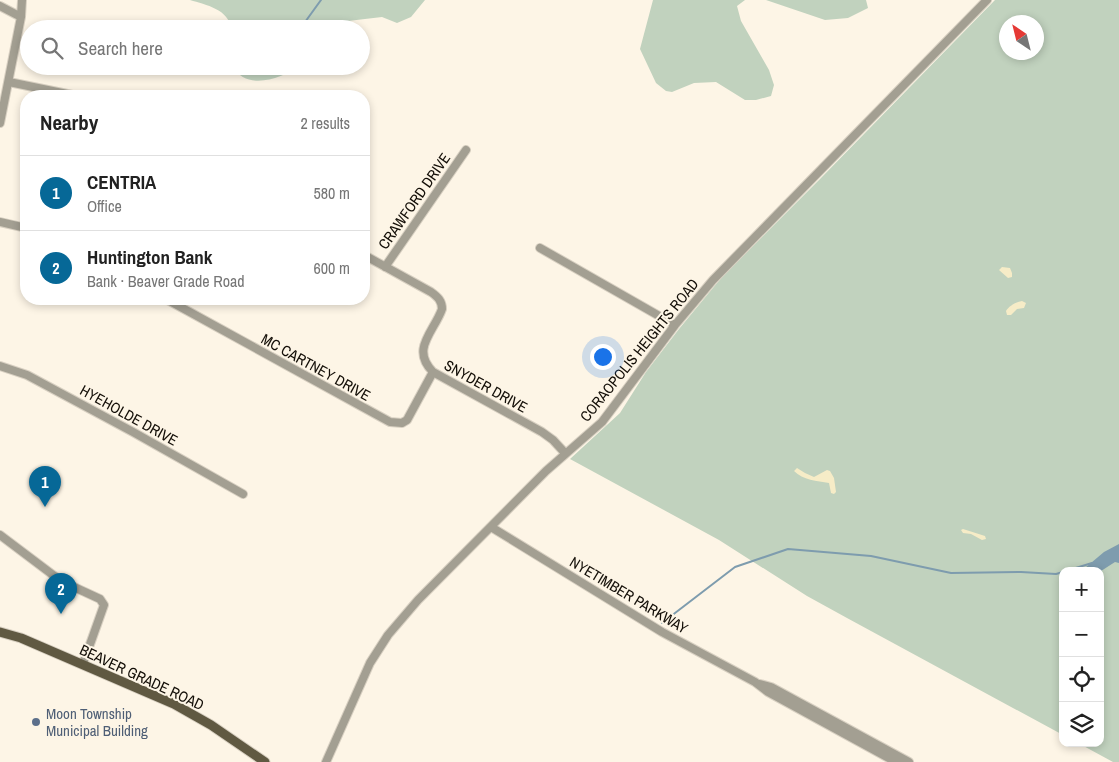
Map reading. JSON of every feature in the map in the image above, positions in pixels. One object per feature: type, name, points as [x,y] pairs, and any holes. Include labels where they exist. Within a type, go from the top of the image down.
[{"type":"main road","name":"BEAVER GRADE ROAD","points":[[0,632],[22,638],[188,711],[265,762]]},
{"type":"street","points":[[20,20],[22,0]]},
{"type":"street","name":"CORAOPOLIS HEIGHTS ROAD","points":[[326,762],[366,672],[382,642],[418,600],[546,470],[602,422],[675,325],[712,280],[987,0]]},
{"type":"street","points":[[0,6],[21,17]]},
{"type":"street","points":[[0,123],[20,22]]},
{"type":"street","points":[[8,82],[47,90]]},
{"type":"street","name":"CRAWFORD DRIVE","points":[[385,267],[466,150]]},
{"type":"street","points":[[0,222],[20,227]]},
{"type":"street","points":[[540,248],[675,325]]},
{"type":"street","name":"SNYDER DRIVE","points":[[370,258],[431,292],[440,299],[442,304],[440,315],[422,351],[424,361],[433,372],[544,434],[553,440],[565,453]]},
{"type":"street","name":"MC CARTNEY DRIVE","points":[[177,305],[390,422],[402,423],[407,420],[433,372]]},
{"type":"street","name":"HYEHOLDE DRIVE","points":[[0,366],[27,375],[242,494]]},
{"type":"street","name":"NYETIMBER PARKWAY","points":[[491,527],[662,632],[896,762]]},
{"type":"street","points":[[0,535],[61,581],[100,599],[104,605],[83,664]]},
{"type":"street","name":"NYETIMBER PARKWAY","points":[[755,682],[771,687],[909,762]]},
{"type":"green space","points":[[190,0],[425,0],[411,17],[397,23],[382,17],[356,20],[228,20],[221,12]]},
{"type":"green space","points":[[653,0],[745,0],[737,6],[741,21],[769,70],[774,85],[771,96],[756,100],[745,100],[716,82],[694,83],[672,92],[666,91],[656,83],[640,49]]},
{"type":"green space","points":[[766,0],[866,0],[868,8],[848,18],[825,20]]},
{"type":"green space","points":[[995,0],[1119,0],[1119,762],[1113,762],[1085,747],[1104,747],[1104,567],[1059,567],[1059,733],[807,596],[719,540],[570,459],[620,413],[646,372],[722,277]]},
{"type":"green space","points":[[240,75],[284,75],[265,80],[255,81],[246,79]]},
{"type":"sand","points":[[1002,267],[1010,268],[1012,277],[1008,278],[999,270]]},
{"type":"sand","points":[[1022,301],[1026,303],[1024,308],[1017,309],[1011,315],[1007,315],[1006,311],[1009,307]]},
{"type":"sand","points":[[797,468],[814,477],[827,470],[830,471],[834,478],[836,492],[834,494],[831,493],[829,483],[810,480],[798,474],[794,471]]},
{"type":"sand","points":[[961,530],[985,536],[986,539],[982,540],[971,534],[963,533]]},
{"type":"water","points":[[1119,544],[1119,563],[1115,562],[1104,569],[1104,567],[1086,567],[1104,552]]},
{"type":"waterway","points":[[307,20],[321,0]]},
{"type":"waterway","points":[[662,623],[735,567],[788,549],[871,556],[951,573],[1059,573]]},
{"type":"waterway","points":[[1079,567],[1092,563]]},
{"type":"place","name":"CENTRIA","points":[[45,507]]},
{"type":"place","name":"Huntington Bank","points":[[61,614]]},
{"type":"place","name":"Moon Township Municipal Building","points":[[36,722]]}]
